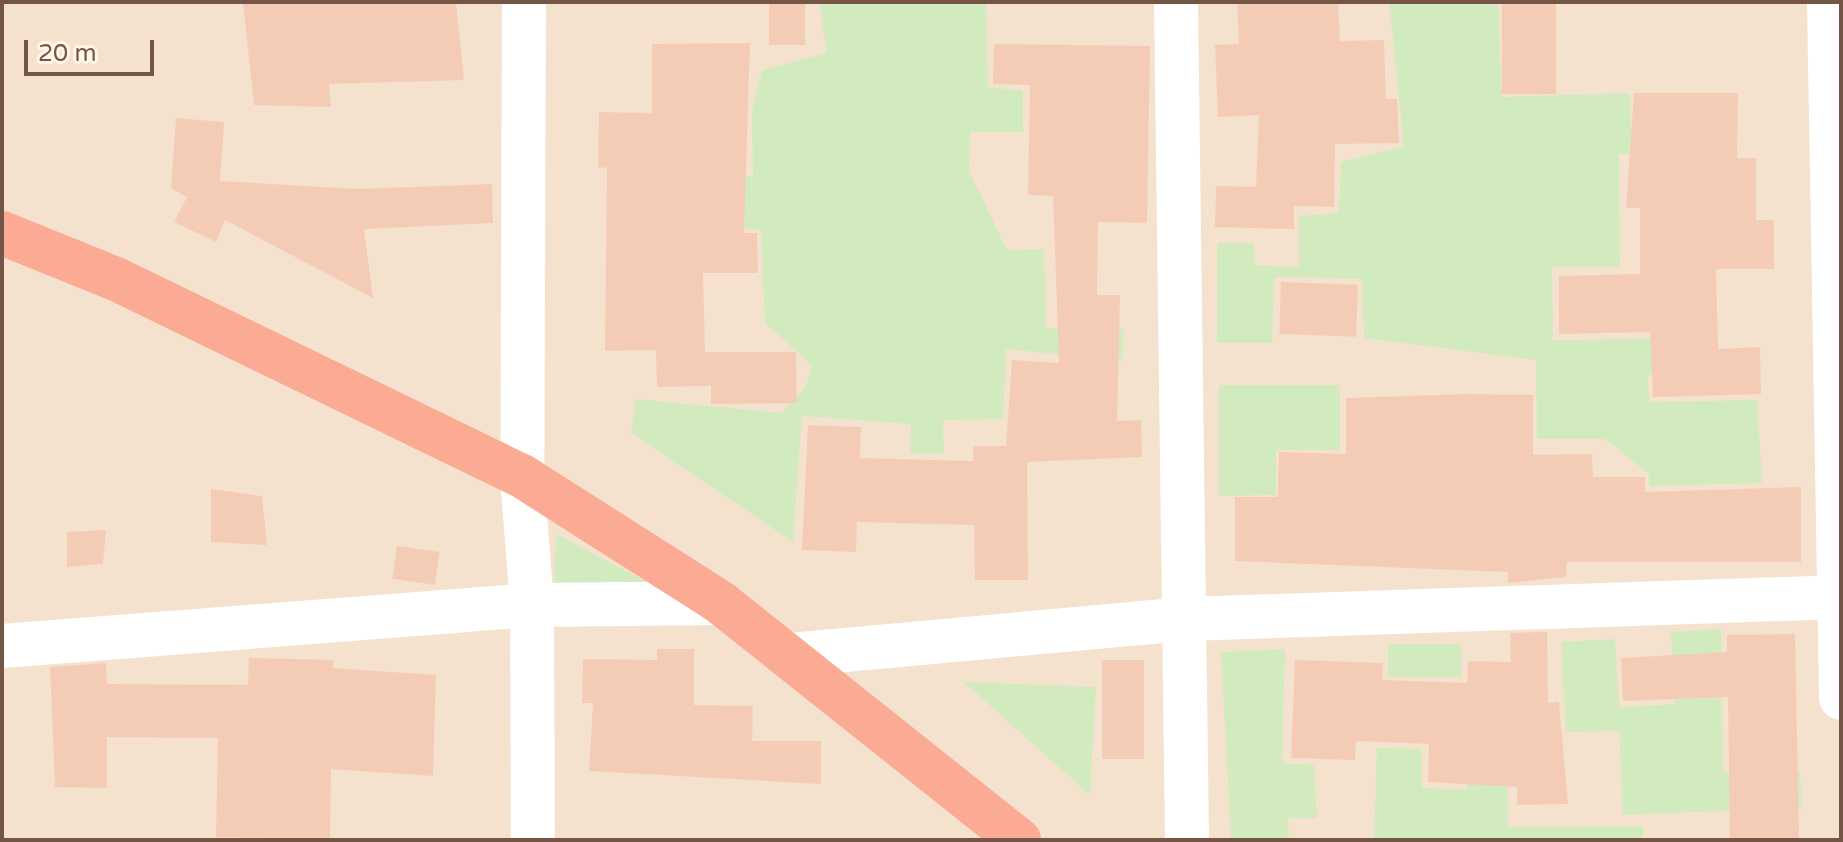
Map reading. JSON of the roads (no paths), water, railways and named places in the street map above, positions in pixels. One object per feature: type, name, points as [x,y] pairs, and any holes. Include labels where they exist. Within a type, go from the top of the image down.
[{"type":"highway","points":[[2,233],[116,279],[522,476],[721,603],[1019,840]]},
{"type":"street","points":[[524,2],[522,476],[532,605],[533,840]]},
{"type":"street","points":[[1176,2],[1187,840]]},
{"type":"street","points":[[1829,2],[1841,698]]},
{"type":"street","points":[[790,655],[1186,619],[1839,597]]},
{"type":"street","points":[[2,646],[532,605],[721,603]]}]
